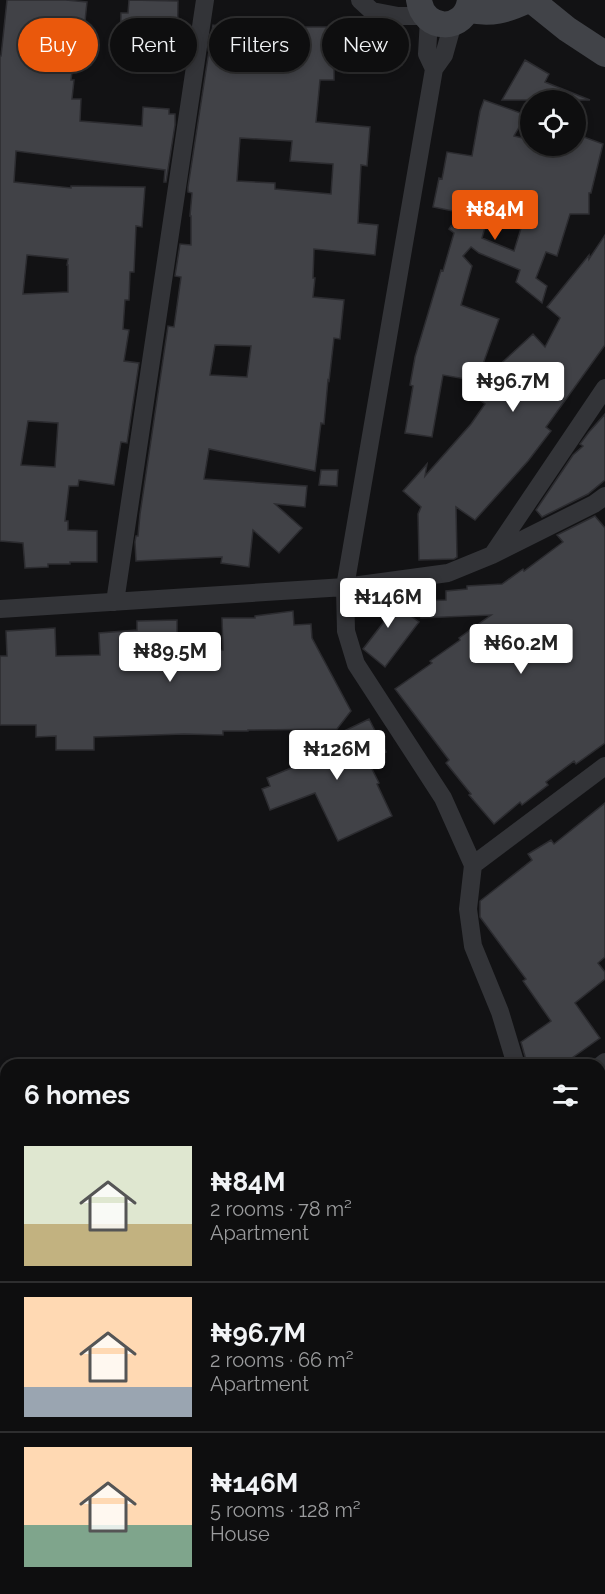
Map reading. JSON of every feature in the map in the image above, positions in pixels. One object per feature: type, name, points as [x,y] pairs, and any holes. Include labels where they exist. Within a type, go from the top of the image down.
[{"type":"street","points":[[115,602],[205,0]]},
{"type":"street","points":[[360,0],[372,11],[398,16],[444,11],[497,12],[529,0],[605,54]]},
{"type":"street","points":[[554,0],[567,29]]},
{"type":"street","points":[[444,11],[427,54],[434,69],[345,587],[346,631],[356,664],[443,798],[473,865],[468,909],[473,946],[500,1012],[514,1059]]},
{"type":"street","points":[[492,555],[605,388]]},
{"type":"street","points":[[0,609],[345,587],[448,573],[492,555],[594,504],[605,496]]},
{"type":"street","points":[[473,865],[605,766]]},
{"type":"building","points":[[7,0],[87,2],[85,18],[18,18],[18,72],[72,72],[71,80],[74,80],[72,99],[81,99],[80,121],[142,126],[143,107],[169,109],[169,114],[175,114],[166,182],[164,182],[165,170],[16,151],[14,182],[71,188],[71,186],[145,187],[142,227],[136,226],[134,272],[130,272],[129,300],[125,300],[123,329],[129,330],[124,361],[139,363],[127,443],[121,442],[114,485],[79,480],[78,486],[69,486],[65,521],[68,521],[68,530],[97,531],[97,562],[70,562],[70,564],[48,564],[48,567],[25,568],[23,543],[0,541],[0,56]],"holes":[[[27,255],[68,259],[68,292],[23,294]],[[28,421],[58,423],[55,467],[21,465]]]},
{"type":"building","points":[[129,0],[178,1],[178,18],[121,18],[121,13],[128,13]]},
{"type":"building","points":[[310,27],[322,27],[322,72],[334,72],[334,80],[320,80],[316,122],[370,127],[367,166],[361,165],[358,223],[378,225],[375,255],[314,249],[313,297],[344,300],[340,339],[334,338],[324,424],[321,423],[315,471],[209,449],[204,479],[307,486],[305,507],[275,504],[302,528],[279,553],[253,530],[249,567],[221,563],[222,557],[136,561],[135,542],[138,536],[168,326],[174,327],[181,277],[175,276],[180,244],[191,245],[192,193],[188,192],[209,51],[209,72],[310,72]],"holes":[[[240,138],[292,141],[290,161],[333,164],[331,194],[275,189],[275,183],[237,181]],[[215,345],[251,346],[247,377],[210,375]]]},
{"type":"building","points":[[525,60],[549,74],[545,82],[565,90],[520,90],[520,100],[502,100]]},
{"type":"building","points":[[484,100],[520,113],[520,126],[514,136],[520,137],[520,156],[586,156],[586,138],[603,144],[591,193],[589,193],[589,214],[570,214],[557,256],[546,252],[536,278],[547,286],[542,303],[516,282],[520,270],[479,253],[471,247],[463,256],[472,266],[461,305],[499,319],[477,381],[443,375],[432,437],[405,433],[413,386],[410,385],[415,357],[454,233],[449,229],[451,226],[456,228],[459,218],[456,218],[458,212],[433,207],[439,178],[442,179],[447,152],[472,156]],"holes":[[[494,194],[530,199],[514,251],[482,238]]]},
{"type":"building","points":[[605,235],[605,345],[546,427],[551,431],[528,461],[475,520],[456,507],[457,557],[419,560],[418,514],[421,507],[403,491],[427,464],[425,476],[471,424],[485,404],[475,396],[485,382],[481,382],[533,334],[545,347],[560,318],[547,307],[589,255],[589,259]]},
{"type":"building","points":[[605,414],[605,480],[588,494],[542,517],[536,510],[573,455],[583,446],[580,444]]},
{"type":"building","points":[[321,470],[338,470],[337,486],[319,485]]},
{"type":"building","points":[[595,516],[605,528],[605,743],[576,764],[574,761],[546,782],[548,785],[522,805],[520,802],[494,824],[469,795],[471,794],[446,763],[449,760],[395,689],[432,663],[430,661],[491,615],[421,618],[420,601],[446,600],[446,591],[467,589],[467,586],[502,584],[563,542],[557,535]]},
{"type":"building","points":[[386,598],[419,622],[385,667],[363,649],[390,614],[363,616],[362,600]]},
{"type":"building","points":[[293,611],[294,625],[311,624],[312,638],[351,711],[337,729],[223,731],[223,735],[94,737],[94,750],[56,750],[56,736],[36,737],[36,725],[0,725],[0,656],[7,656],[6,631],[55,628],[56,656],[100,655],[99,633],[137,630],[137,621],[177,620],[177,651],[223,650],[222,618],[255,618],[255,616]]},
{"type":"building","points":[[369,719],[386,752],[368,761],[392,816],[338,841],[315,793],[270,810],[262,789],[270,786],[267,778],[301,764],[296,754]]},
{"type":"building","points":[[605,803],[605,957],[598,963],[605,972],[605,979],[575,1003],[600,1038],[570,1059],[526,1059],[521,1042],[551,1021],[523,981],[526,979],[480,917],[480,901],[532,860],[528,854],[551,840],[554,844]]}]
